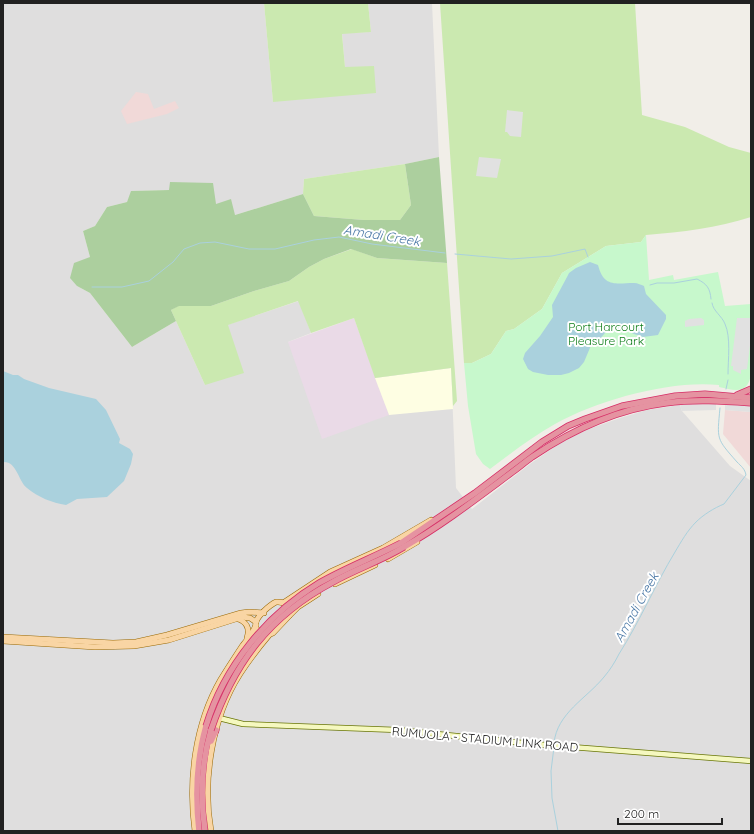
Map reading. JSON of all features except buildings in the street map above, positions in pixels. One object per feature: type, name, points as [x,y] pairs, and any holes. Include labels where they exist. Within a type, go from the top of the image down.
[{"type":"highway","points":[[734,396],[751,389]]},
{"type":"highway","points":[[402,545],[537,445],[568,426],[622,406],[658,398],[689,395],[719,395],[751,398]]},
{"type":"highway","points":[[197,807],[197,769],[220,703],[237,671],[259,641],[298,603],[320,589],[402,545],[453,515],[531,457],[560,439],[589,424],[624,413],[666,403],[702,400],[751,403]]},
{"type":"highway","points":[[205,831],[202,784],[203,766],[211,729]]},
{"type":"highway","points":[[193,768],[199,831]]},
{"type":"main road","points":[[283,603],[330,572],[383,548],[422,524],[443,514]]},
{"type":"main road","points":[[211,831],[207,788],[211,729],[220,718],[240,674],[270,634],[298,607],[327,588],[410,547],[445,524],[453,515]]},
{"type":"main road","points":[[195,831],[193,817],[193,768],[200,730],[210,701],[218,684],[251,635],[256,623],[264,613],[276,602],[283,603],[288,607],[289,616]]},
{"type":"main road","points":[[3,637],[113,643],[136,642],[167,636],[241,613],[264,613]]},
{"type":"main road","points":[[3,641],[95,647],[127,647],[169,640],[246,617],[256,623],[260,633],[267,635],[270,634]]},
{"type":"main road","points":[[238,619],[244,622],[248,629],[244,644]]},
{"type":"street","name":"RUMUOLA - STADIUM LINK ROAD","points":[[220,718],[233,722],[256,725],[398,730],[554,745],[751,761]]},
{"type":"shaded area","points":[[3,3],[264,3],[273,102],[345,67],[342,33],[371,32],[368,3],[432,3],[439,157],[405,164],[304,179],[303,194],[235,215],[216,204],[170,182],[170,190],[132,191],[127,202],[107,207],[95,226],[83,231],[90,257],[77,286],[90,293],[132,347],[176,321],[205,385],[227,325],[299,301],[311,333],[288,342],[388,415],[375,378],[451,368],[456,488],[472,509],[530,464],[560,443],[586,430],[647,410],[680,405],[682,411],[730,466],[751,481],[751,831],[3,831]]},
{"type":"shaded area","points":[[136,92],[148,94],[154,109],[175,101],[179,108],[167,114],[127,124],[121,111]]},
{"type":"shaded area","points":[[507,110],[523,112],[521,137],[510,136],[507,132],[505,132]]},
{"type":"shaded area","points":[[479,157],[501,159],[497,178],[476,176]]},
{"type":"shaded area","points":[[354,318],[389,415],[322,439],[288,342]]},
{"type":"shaded area","points":[[701,318],[704,320],[704,325],[685,327],[685,321],[689,319]]},
{"type":"shaded area","points":[[737,318],[751,318],[751,338],[747,369],[741,370],[741,374],[733,370],[733,366],[731,366]]},
{"type":"shaded area","points":[[451,368],[453,409],[389,415],[375,378]]},
{"type":"shaded area","points":[[716,403],[716,410],[682,411],[680,405]]},
{"type":"shaded area","points":[[725,404],[751,406],[751,412],[725,410]]},
{"type":"shaded area","points":[[725,410],[751,412],[751,468],[723,434]]},
{"type":"green space","points":[[264,3],[368,3],[371,32],[342,34],[345,67],[374,66],[376,93],[273,102]]},
{"type":"green space","points":[[440,3],[635,3],[642,115],[685,127],[729,147],[751,153],[751,217],[699,229],[646,235],[641,242],[606,246],[562,273],[542,309],[514,329],[506,331],[491,354],[472,363],[464,363]]},
{"type":"green space","points":[[439,157],[447,263],[377,258],[351,249],[324,259],[309,267],[289,281],[211,306],[179,306],[171,310],[176,321],[132,347],[90,293],[77,286],[70,278],[74,263],[90,257],[83,231],[95,226],[107,207],[127,202],[131,191],[169,190],[170,182],[213,183],[216,204],[231,199],[235,215],[303,194],[314,216],[364,220],[400,220],[411,205],[405,164]]},
{"type":"green space","points":[[405,164],[411,205],[400,220],[364,220],[314,216],[303,194],[304,179]]},
{"type":"green space","name":"Port Harcourt Pleasure Park","points":[[646,235],[649,280],[673,275],[674,280],[718,272],[725,306],[751,304],[751,374],[747,385],[740,390],[719,387],[719,385],[700,384],[679,386],[657,389],[613,400],[572,415],[555,424],[490,469],[483,464],[476,454],[468,406],[464,363],[472,363],[491,354],[506,331],[514,329],[542,309],[562,273],[606,246],[641,242]]},
{"type":"green space","points":[[352,249],[377,258],[447,263],[457,401],[453,406],[451,368],[375,378],[354,318],[311,333],[298,301],[228,325],[244,373],[205,385],[171,310],[178,306],[211,306],[289,281],[309,267],[324,259]]},
{"type":"water","points":[[590,262],[598,265],[607,281],[612,283],[635,283],[644,286],[646,294],[666,315],[666,319],[658,335],[643,337],[625,330],[614,330],[605,333],[598,341],[592,343],[584,362],[579,368],[561,375],[548,375],[533,372],[528,369],[523,359],[525,353],[540,336],[553,317],[552,305],[569,273]]},
{"type":"water","points":[[3,371],[13,375],[18,375],[24,379],[49,388],[96,399],[106,410],[120,439],[119,443],[130,449],[133,454],[131,464],[124,481],[107,497],[77,499],[66,505],[45,499],[27,488],[14,468],[8,463],[3,462]]},
{"type":"waterway","name":"Amadi Creek","points":[[92,287],[122,287],[149,281],[173,262],[184,249],[200,243],[215,242],[249,249],[275,249],[314,240],[339,237],[372,244],[445,253]]},
{"type":"waterway","name":"Amadi Creek","points":[[455,254],[511,259],[552,256],[585,249],[588,257]]},
{"type":"waterway","name":"Amadi Creek","points":[[650,285],[697,279],[707,287],[710,292],[711,299]]},
{"type":"waterway","name":"Amadi Creek","points":[[712,303],[714,309],[724,321],[727,329],[729,342],[728,374]]},
{"type":"waterway","name":"Amadi Creek","points":[[726,389],[728,380]]},
{"type":"waterway","name":"Amadi Creek","points":[[554,743],[556,732],[566,715],[597,685],[612,666],[687,533],[702,517],[724,504],[746,475],[744,469],[725,448],[720,438],[718,427],[720,408]]},
{"type":"waterway","name":"Amadi Creek","points":[[554,747],[551,771],[552,798],[558,831]]}]
